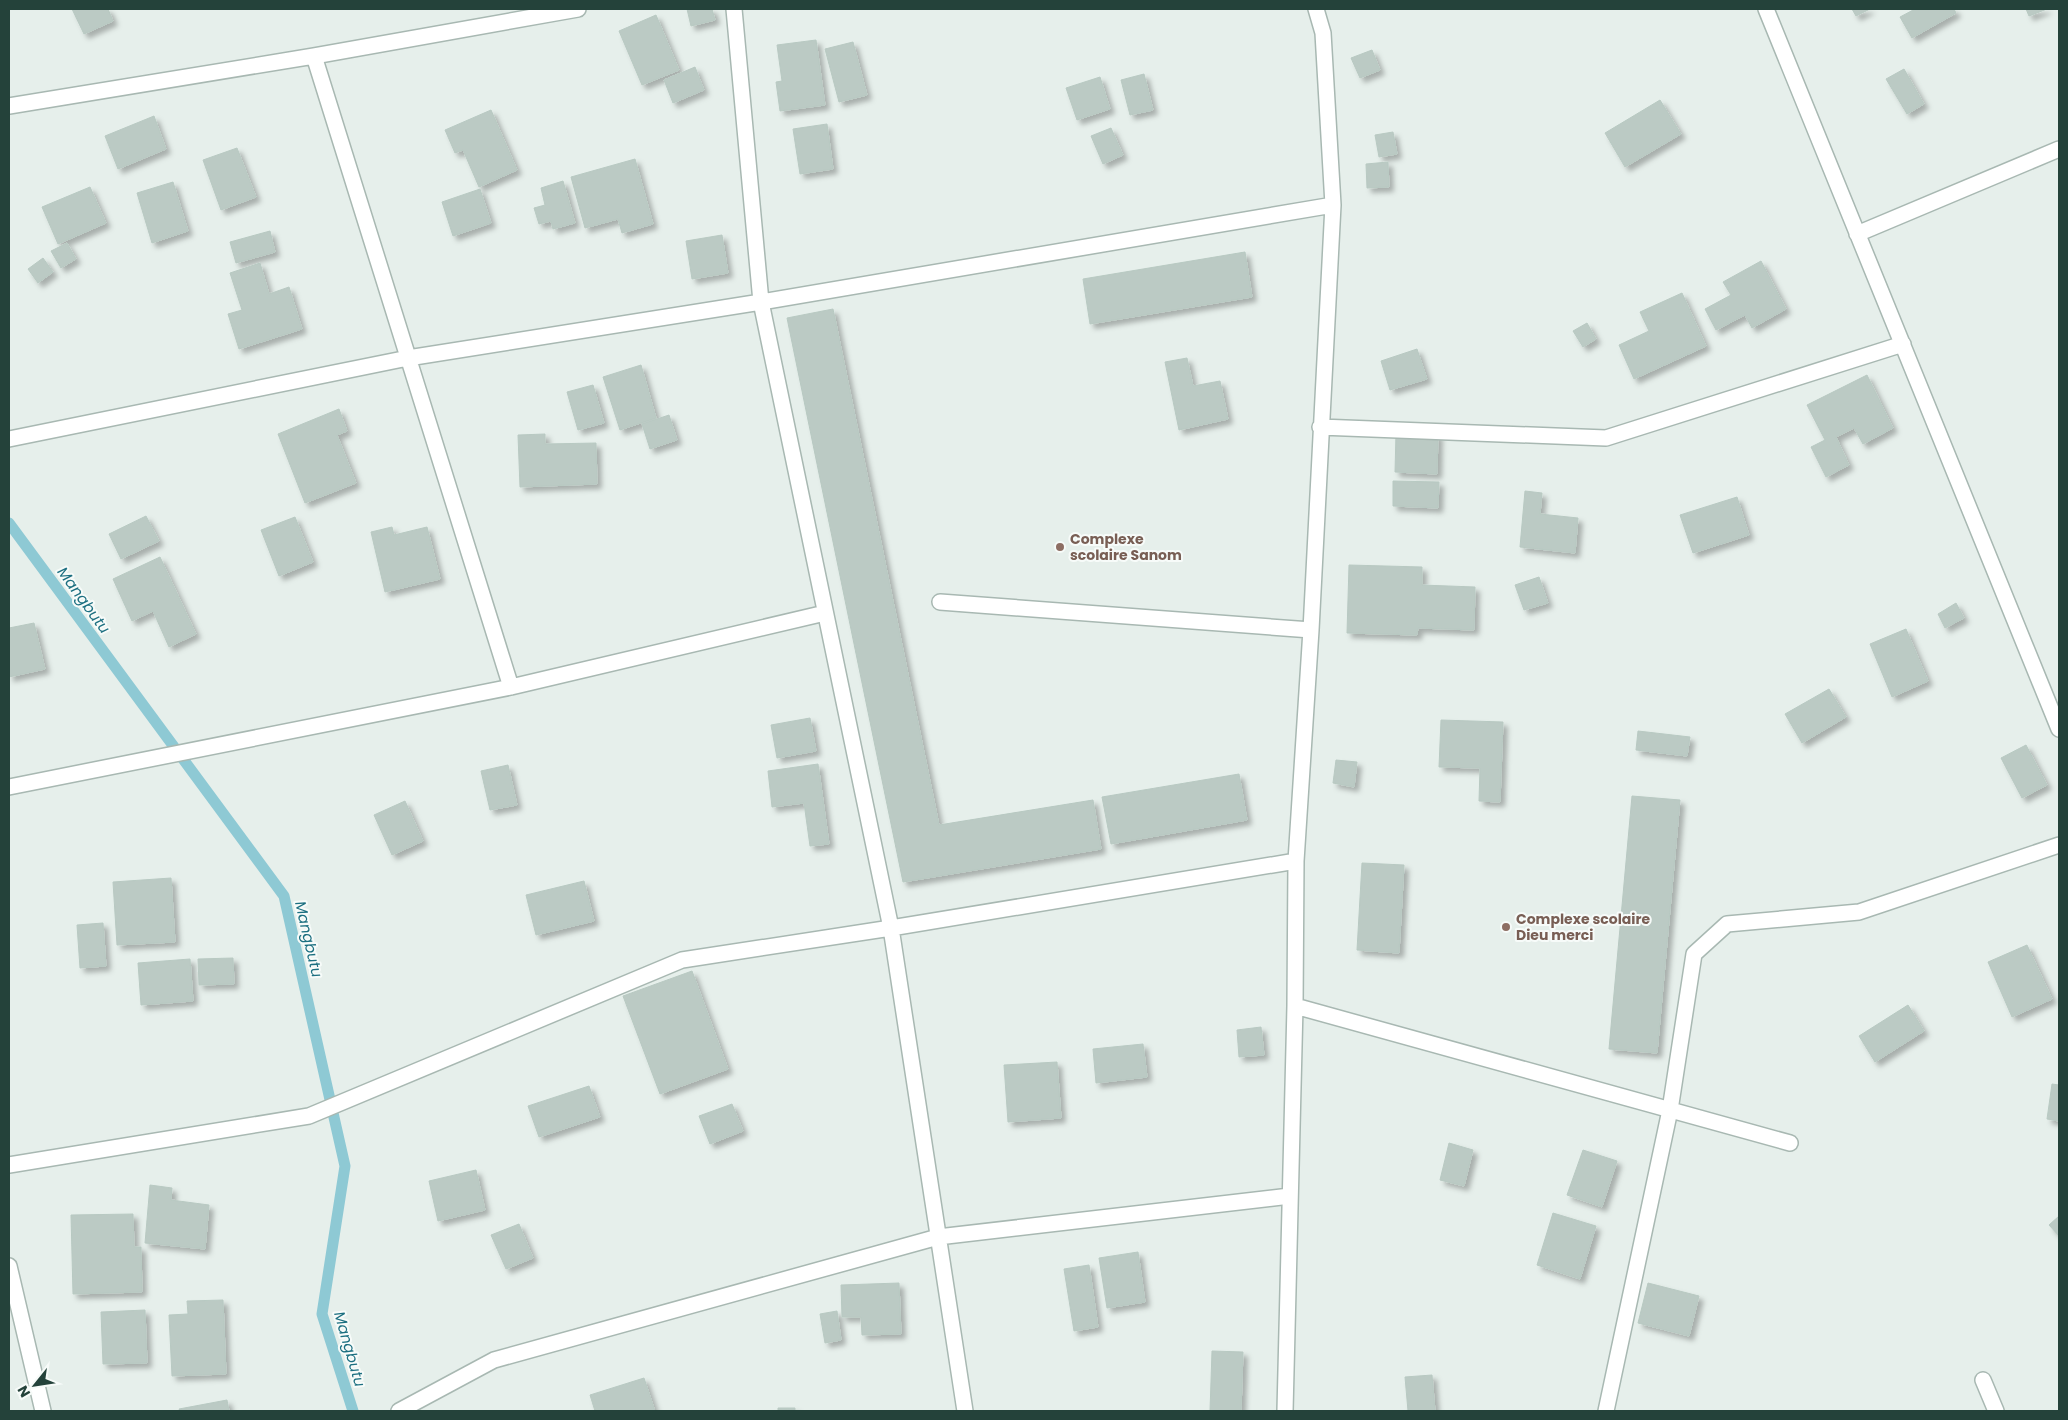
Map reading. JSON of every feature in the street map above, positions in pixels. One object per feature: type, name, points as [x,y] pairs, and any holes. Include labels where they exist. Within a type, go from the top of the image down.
[{"type":"street","points":[[9,106],[314,56],[578,9]]},
{"type":"street","points":[[734,9],[761,302],[891,928],[964,1411]]},
{"type":"street","points":[[1284,1411],[1295,1006],[1296,861],[1311,630],[1320,427],[1333,205],[1323,33],[1316,9]]},
{"type":"street","points":[[1766,9],[2059,729]]},
{"type":"street","points":[[314,56],[511,687]]},
{"type":"street","points":[[1857,234],[2059,149]]},
{"type":"street","points":[[9,438],[408,358],[761,302],[1333,205]]},
{"type":"street","points":[[1320,427],[1606,438],[1903,344]]},
{"type":"street","points":[[940,602],[1311,630]]},
{"type":"street","points":[[9,787],[511,687],[825,612]]},
{"type":"street","points":[[1606,1411],[1670,1110],[1694,954],[1727,924],[1859,912],[2059,845]]},
{"type":"street","points":[[9,1165],[309,1116],[682,960],[891,928],[1296,861]]},
{"type":"street","points":[[1295,1006],[1790,1142]]},
{"type":"street","points":[[399,1411],[494,1360],[938,1237],[1290,1196]]},
{"type":"street","points":[[9,1266],[43,1411]]},
{"type":"street","points":[[1983,1380],[1996,1411]]},
{"type":"building","points":[[72,9],[108,9],[113,21],[84,34]]},
{"type":"building","points":[[687,9],[712,9],[715,20],[691,26]]},
{"type":"building","points":[[1852,9],[1870,9],[1856,16]]},
{"type":"building","points":[[1915,9],[1954,9],[1956,13],[1912,38],[1900,17]]},
{"type":"building","points":[[2026,9],[2047,9],[2029,16]]},
{"type":"building","points":[[656,15],[679,70],[642,85],[619,31]]},
{"type":"building","points":[[816,40],[825,105],[780,111],[776,82],[782,81],[777,45]]},
{"type":"building","points":[[853,42],[867,95],[839,102],[825,49]]},
{"type":"building","points":[[1372,50],[1380,70],[1360,78],[1351,58]]},
{"type":"building","points":[[695,67],[704,90],[673,103],[664,80]]},
{"type":"building","points":[[1904,69],[1924,104],[1907,114],[1886,79]]},
{"type":"building","points":[[1144,74],[1153,110],[1130,115],[1121,80]]},
{"type":"building","points":[[1100,77],[1110,109],[1077,120],[1066,88]]},
{"type":"building","points":[[1660,100],[1681,134],[1625,167],[1605,133]]},
{"type":"building","points":[[491,110],[517,170],[479,187],[463,150],[455,153],[445,130]]},
{"type":"building","points":[[154,116],[166,149],[118,169],[105,136]]},
{"type":"building","points":[[827,124],[833,169],[800,174],[793,129]]},
{"type":"building","points":[[1111,128],[1123,155],[1103,164],[1091,136]]},
{"type":"building","points":[[1393,132],[1397,154],[1379,157],[1375,135]]},
{"type":"building","points":[[237,148],[256,197],[221,210],[203,160]]},
{"type":"building","points":[[635,159],[653,224],[622,233],[618,219],[585,228],[571,177]]},
{"type":"building","points":[[1388,162],[1389,187],[1367,188],[1366,164]]},
{"type":"building","points":[[563,181],[575,223],[553,229],[551,221],[539,224],[534,208],[545,205],[541,188]]},
{"type":"building","points":[[173,182],[188,231],[152,243],[137,193]]},
{"type":"building","points":[[90,187],[106,223],[58,244],[42,207]]},
{"type":"building","points":[[480,189],[491,223],[453,236],[442,202]]},
{"type":"building","points":[[270,231],[275,252],[236,263],[230,242]]},
{"type":"building","points":[[722,235],[728,273],[692,279],[686,241]]},
{"type":"building","points":[[67,243],[76,259],[61,268],[51,251]]},
{"type":"building","points":[[1245,252],[1252,297],[1090,324],[1083,279]]},
{"type":"building","points":[[43,258],[53,272],[38,283],[28,269]]},
{"type":"building","points":[[1761,261],[1786,309],[1752,328],[1745,315],[1716,330],[1705,309],[1731,295],[1723,282]]},
{"type":"building","points":[[260,263],[269,294],[289,287],[302,329],[239,349],[228,314],[242,310],[230,273]]},
{"type":"building","points":[[1682,293],[1706,346],[1634,379],[1619,345],[1649,331],[1640,312]]},
{"type":"building","points":[[833,309],[939,825],[1093,800],[1101,849],[903,882],[787,318]]},
{"type":"building","points":[[1587,323],[1596,339],[1583,347],[1573,331]]},
{"type":"building","points":[[1417,349],[1427,379],[1390,390],[1381,361]]},
{"type":"building","points":[[1187,358],[1193,386],[1220,381],[1228,419],[1179,430],[1165,362]]},
{"type":"building","points":[[641,365],[656,418],[620,430],[603,377]]},
{"type":"building","points":[[1867,375],[1893,428],[1863,444],[1854,428],[1836,437],[1849,465],[1826,477],[1811,447],[1825,440],[1807,405]]},
{"type":"building","points":[[593,385],[604,423],[578,430],[567,392]]},
{"type":"building","points":[[339,409],[347,431],[337,435],[356,483],[305,503],[278,434]]},
{"type":"building","points":[[669,415],[677,440],[650,449],[642,424]]},
{"type":"building","points":[[1396,433],[1438,434],[1437,474],[1395,472]]},
{"type":"building","points":[[545,434],[545,444],[596,443],[597,484],[520,487],[518,435]]},
{"type":"building","points":[[1393,481],[1439,482],[1438,508],[1393,506]]},
{"type":"building","points":[[1525,491],[1542,493],[1540,514],[1578,518],[1575,553],[1520,547]]},
{"type":"building","points":[[1737,497],[1749,535],[1693,553],[1680,515]]},
{"type":"building","points":[[146,516],[159,541],[121,559],[109,534]]},
{"type":"building","points":[[295,517],[313,562],[279,576],[261,530]]},
{"type":"building","points":[[392,527],[394,535],[427,527],[440,579],[385,592],[371,532]]},
{"type":"building","points":[[160,557],[196,634],[169,647],[153,611],[132,621],[113,579]]},
{"type":"building","points":[[1349,565],[1422,567],[1422,585],[1475,587],[1474,630],[1418,628],[1417,635],[1347,633]]},
{"type":"building","points":[[1539,577],[1548,603],[1524,610],[1515,585]]},
{"type":"building","points":[[1956,603],[1964,618],[1945,628],[1938,614]]},
{"type":"building","points":[[34,623],[45,669],[9,677],[9,628]]},
{"type":"building","points":[[1906,629],[1928,681],[1892,697],[1870,644]]},
{"type":"building","points":[[1829,689],[1846,717],[1802,743],[1785,714]]},
{"type":"building","points":[[810,718],[816,751],[777,758],[771,725]]},
{"type":"building","points":[[1441,720],[1503,722],[1500,802],[1479,801],[1480,768],[1439,767]]},
{"type":"building","points":[[1638,731],[1690,737],[1687,756],[1636,750]]},
{"type":"building","points":[[2026,745],[2047,785],[2022,798],[2001,758]]},
{"type":"building","points":[[1336,760],[1357,762],[1354,787],[1333,783]]},
{"type":"building","points":[[818,764],[829,844],[810,846],[804,803],[772,807],[768,771]]},
{"type":"building","points":[[508,765],[517,805],[490,810],[481,771]]},
{"type":"building","points":[[1239,774],[1247,820],[1111,844],[1102,797]]},
{"type":"building","points":[[1632,796],[1680,800],[1657,1053],[1609,1049]]},
{"type":"building","points":[[405,801],[423,841],[392,855],[374,815]]},
{"type":"building","points":[[1362,863],[1404,865],[1399,953],[1357,950]]},
{"type":"building","points":[[171,878],[175,942],[117,945],[113,882]]},
{"type":"building","points":[[584,881],[594,921],[536,935],[526,895]]},
{"type":"building","points":[[103,923],[106,966],[80,968],[77,925]]},
{"type":"building","points":[[2027,945],[2052,999],[2012,1017],[1988,962]]},
{"type":"building","points":[[233,958],[234,984],[199,985],[198,959]]},
{"type":"building","points":[[190,959],[193,1001],[141,1005],[138,963]]},
{"type":"building","points":[[692,971],[728,1069],[660,1094],[623,996]]},
{"type":"building","points":[[1908,1005],[1924,1031],[1875,1062],[1859,1036]]},
{"type":"building","points":[[1261,1027],[1264,1055],[1239,1057],[1237,1030]]},
{"type":"building","points":[[1143,1044],[1147,1077],[1096,1083],[1093,1049]]},
{"type":"building","points":[[1057,1062],[1061,1118],[1008,1122],[1004,1065]]},
{"type":"building","points":[[2052,1084],[2059,1085],[2059,1121],[2047,1119]]},
{"type":"building","points":[[589,1086],[600,1117],[539,1137],[528,1106]]},
{"type":"building","points":[[732,1104],[743,1131],[710,1144],[699,1116]]},
{"type":"building","points":[[1449,1143],[1473,1150],[1464,1186],[1440,1180]]},
{"type":"building","points":[[1583,1150],[1617,1161],[1602,1207],[1567,1195]]},
{"type":"building","points":[[476,1170],[485,1210],[438,1221],[429,1181]]},
{"type":"building","points":[[150,1185],[172,1188],[171,1200],[209,1205],[205,1249],[145,1243]]},
{"type":"building","points":[[1553,1213],[1596,1226],[1580,1279],[1537,1265]]},
{"type":"building","points":[[133,1214],[134,1247],[141,1247],[142,1292],[73,1294],[71,1215]]},
{"type":"building","points":[[2059,1216],[2059,1236],[2049,1225]]},
{"type":"building","points":[[519,1224],[533,1258],[506,1269],[491,1235]]},
{"type":"building","points":[[1138,1252],[1145,1302],[1107,1308],[1099,1258]]},
{"type":"building","points":[[1089,1265],[1098,1327],[1074,1331],[1064,1269]]},
{"type":"building","points":[[899,1283],[901,1334],[862,1335],[861,1317],[842,1317],[841,1285]]},
{"type":"building","points":[[1648,1283],[1699,1296],[1689,1336],[1638,1323]]},
{"type":"building","points":[[223,1300],[226,1374],[172,1376],[169,1315],[188,1314],[187,1301]]},
{"type":"building","points":[[145,1310],[147,1363],[103,1364],[101,1312]]},
{"type":"building","points":[[837,1311],[841,1340],[825,1343],[820,1314]]},
{"type":"building","points":[[1212,1351],[1243,1352],[1241,1411],[1210,1411]]},
{"type":"building","points":[[1432,1375],[1435,1411],[1408,1411],[1405,1377]]},
{"type":"building","points":[[644,1378],[655,1411],[595,1411],[590,1395]]},
{"type":"building","points":[[227,1400],[229,1411],[180,1411],[179,1409]]},
{"type":"building","points":[[778,1408],[795,1408],[795,1411],[778,1411]]},
{"type":"waterway","name":"Mangbutu","points":[[9,523],[284,896],[345,1166],[322,1314],[353,1411]]},
{"type":"place","name":"Complexe scolaire Sanom","points":[[1060,547]]},
{"type":"place","name":"Complexe scolaire Dieu merci","points":[[1506,927]]}]
